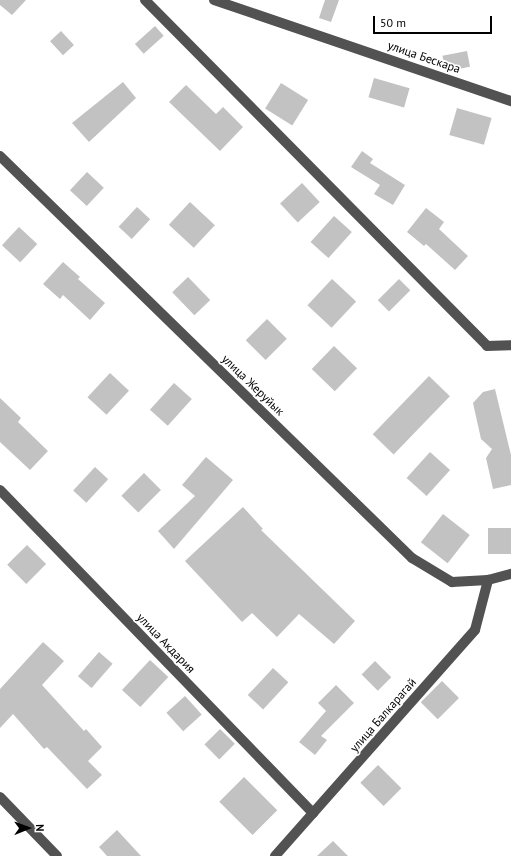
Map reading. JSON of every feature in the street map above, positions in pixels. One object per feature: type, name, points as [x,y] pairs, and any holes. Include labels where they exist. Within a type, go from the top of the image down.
[{"type":"street","points":[[145,0],[487,346],[511,345]]},
{"type":"street","name":"улица Бескара","points":[[214,0],[511,101]]},
{"type":"street","name":"улица Жеруйык","points":[[0,156],[412,558],[452,582],[488,580],[511,574]]},
{"type":"street","name":"улица Акдария","points":[[0,490],[313,813]]},
{"type":"street","name":"улица Балкарагай","points":[[276,856],[475,630],[488,580]]},
{"type":"street","points":[[0,797],[57,856]]},
{"type":"building","points":[[0,0],[26,0],[12,15],[0,5]]},
{"type":"building","points":[[325,0],[339,0],[331,22],[319,18]]},
{"type":"building","points":[[155,26],[164,36],[144,54],[135,44]]},
{"type":"building","points":[[61,31],[74,45],[63,55],[50,41]]},
{"type":"building","points":[[467,51],[470,67],[446,71],[442,56]]},
{"type":"building","points":[[374,78],[410,88],[404,107],[368,97]]},
{"type":"building","points":[[123,82],[136,98],[89,142],[72,123]]},
{"type":"building","points":[[281,83],[308,100],[292,125],[265,108]]},
{"type":"building","points":[[186,85],[216,114],[223,107],[243,127],[220,151],[169,102]]},
{"type":"building","points":[[457,108],[492,118],[484,145],[449,135]]},
{"type":"building","points":[[362,151],[373,159],[370,163],[405,185],[393,205],[374,194],[380,185],[351,167]]},
{"type":"building","points":[[87,172],[104,188],[87,206],[70,190]]},
{"type":"building","points":[[302,183],[320,202],[298,222],[280,203]]},
{"type":"building","points":[[190,202],[215,225],[194,248],[169,225]]},
{"type":"building","points":[[137,207],[150,219],[132,239],[119,227]]},
{"type":"building","points":[[426,208],[444,222],[439,229],[468,256],[455,270],[426,244],[424,246],[407,232]]},
{"type":"building","points":[[334,216],[352,232],[328,258],[311,242]]},
{"type":"building","points":[[19,227],[37,244],[20,262],[2,245]]},
{"type":"building","points":[[63,262],[80,277],[78,279],[105,303],[90,320],[63,295],[60,299],[43,284]]},
{"type":"building","points":[[188,277],[210,300],[194,315],[172,292]]},
{"type":"building","points":[[332,279],[356,302],[332,328],[307,305]]},
{"type":"building","points":[[399,279],[410,290],[389,312],[378,300]]},
{"type":"building","points":[[267,319],[287,339],[266,360],[246,340]]},
{"type":"building","points":[[334,346],[357,368],[335,391],[312,369]]},
{"type":"building","points":[[110,373],[129,391],[107,415],[87,397]]},
{"type":"building","points":[[429,376],[450,396],[394,454],[373,434]]},
{"type":"building","points":[[174,383],[192,399],[168,426],[150,410]]},
{"type":"building","points":[[495,389],[511,455],[511,485],[493,489],[486,458],[492,449],[481,439],[473,403],[483,392]]},
{"type":"building","points":[[0,398],[21,418],[18,422],[48,451],[30,470],[0,442]]},
{"type":"building","points":[[430,452],[450,470],[427,496],[407,478]]},
{"type":"building","points":[[206,457],[233,480],[174,549],[158,531],[195,496],[182,485]]},
{"type":"building","points":[[95,467],[108,479],[86,503],[73,490]]},
{"type":"building","points":[[144,473],[161,490],[138,513],[121,496]]},
{"type":"building","points":[[243,507],[263,529],[261,530],[355,621],[334,644],[299,614],[277,637],[252,613],[242,622],[185,561]]},
{"type":"building","points":[[443,514],[470,535],[448,563],[421,542]]},
{"type":"building","points":[[488,528],[511,528],[511,554],[488,554]]},
{"type":"building","points":[[27,545],[46,564],[26,584],[7,565]]},
{"type":"building","points":[[43,642],[64,661],[42,685],[84,731],[86,729],[102,747],[88,761],[102,775],[87,789],[47,747],[44,749],[13,714],[0,728],[0,689]]},
{"type":"building","points":[[99,652],[113,664],[92,688],[78,676]]},
{"type":"building","points":[[150,660],[168,677],[140,707],[122,690]]},
{"type":"building","points":[[375,661],[391,677],[378,691],[362,674]]},
{"type":"building","points":[[273,668],[288,682],[263,709],[248,695]]},
{"type":"building","points":[[442,681],[459,698],[438,719],[421,702]]},
{"type":"building","points":[[336,685],[354,703],[321,736],[327,740],[315,755],[299,742],[326,711],[318,703]]},
{"type":"building","points":[[185,696],[202,715],[183,731],[166,713]]},
{"type":"building","points":[[220,729],[235,744],[219,759],[204,745]]},
{"type":"building","points":[[378,765],[401,788],[384,806],[360,783]]},
{"type":"building","points":[[244,777],[277,810],[252,835],[219,802]]},
{"type":"building","points":[[117,830],[141,856],[107,856],[99,847]]},
{"type":"building","points":[[333,841],[348,856],[317,856]]}]
